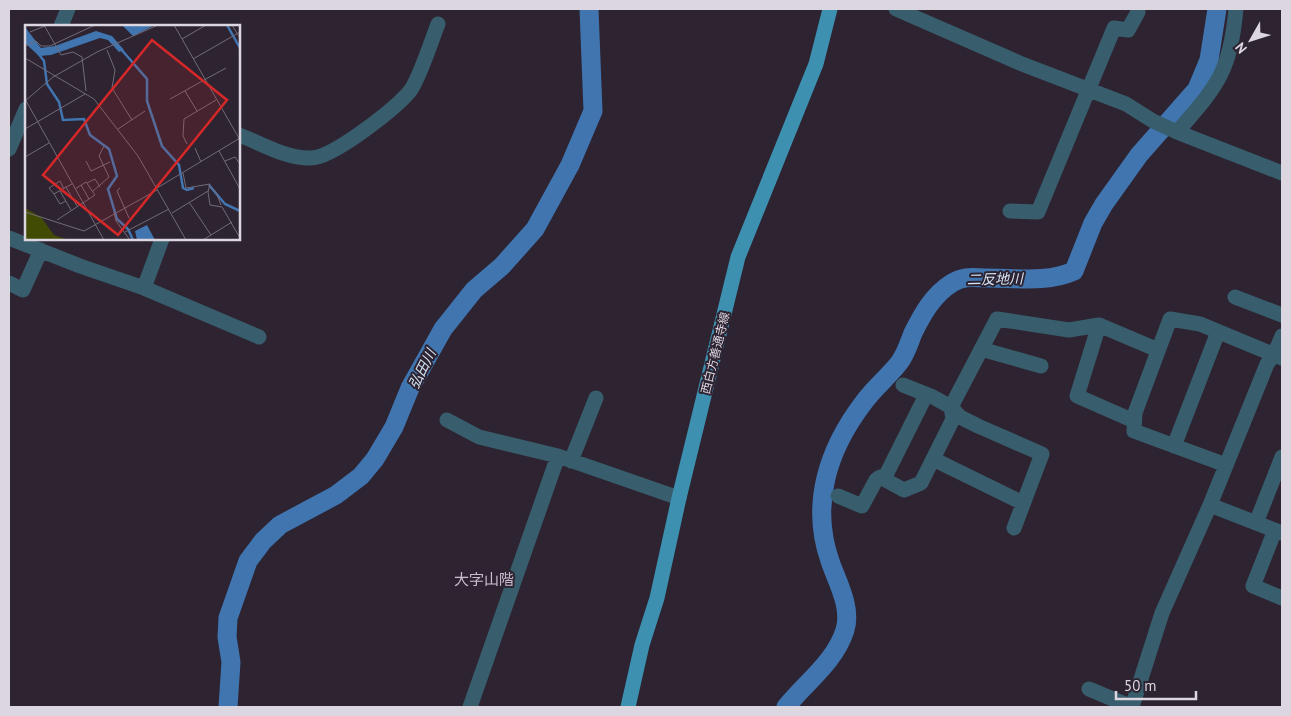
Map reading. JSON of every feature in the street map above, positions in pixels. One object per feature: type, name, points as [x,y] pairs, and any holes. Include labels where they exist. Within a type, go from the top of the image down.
[{"type":"main road","name":"西白方善通寺線","points":[[628,707],[642,645],[657,598],[679,498],[738,257],[816,64],[830,9]]},
{"type":"street","points":[[62,25],[68,9]]},
{"type":"street","points":[[896,9],[1022,64],[1126,104],[1153,121],[1177,132],[1282,173]]},
{"type":"street","points":[[1177,132],[1211,93],[1221,78],[1232,46],[1236,9]]},
{"type":"street","points":[[1010,211],[1038,212],[1114,28],[1128,30],[1138,12]]},
{"type":"street","points":[[240,135],[291,156],[312,158],[332,150],[387,112],[411,90],[438,24]]},
{"type":"street","points":[[9,149],[25,112]]},
{"type":"street","points":[[9,238],[144,288],[259,337]]},
{"type":"street","points":[[144,288],[162,240]]},
{"type":"street","points":[[9,283],[23,290],[41,250]]},
{"type":"street","points":[[1235,297],[1282,315]]},
{"type":"street","points":[[838,496],[862,506],[876,480],[880,477],[904,490],[921,483],[953,419],[952,407],[996,319],[1069,330],[1099,325],[1158,350]]},
{"type":"street","points":[[1226,465],[1134,431],[1135,413],[1170,319],[1200,324],[1278,357]]},
{"type":"street","points":[[1099,325],[1077,396],[1134,421]]},
{"type":"street","points":[[1174,446],[1218,332]]},
{"type":"street","points":[[1089,689],[1132,707],[1162,613],[1210,506],[1267,364],[1278,357],[1282,336]]},
{"type":"street","points":[[981,349],[1041,366]]},
{"type":"street","points":[[903,385],[952,407],[960,417],[972,423],[1042,454],[1014,528]]},
{"type":"street","points":[[884,479],[926,395]]},
{"type":"street","points":[[470,707],[564,458],[596,398]]},
{"type":"street","points":[[447,420],[479,437],[564,458],[679,498]]},
{"type":"street","points":[[1256,523],[1282,457]]},
{"type":"street","points":[[933,459],[1023,504]]},
{"type":"street","points":[[1210,506],[1279,532],[1253,586],[1282,598]]},
{"type":"waterway","name":"弘田川","points":[[228,707],[231,662],[227,637],[228,618],[248,561],[263,541],[280,525],[336,495],[361,476],[375,459],[394,427],[410,388],[443,329],[474,290],[502,266],[535,229],[570,165],[593,111],[589,9]]},
{"type":"waterway","name":"二反地川","points":[[786,707],[827,662],[845,630],[847,612],[824,540],[822,498],[832,458],[851,420],[868,397],[901,360],[913,333],[929,305],[939,293],[952,283],[970,278],[1043,278],[1064,275],[1074,271],[1093,223],[1104,204],[1139,155],[1197,89],[1209,60],[1217,9]]},
{"type":"district","name":"大字山階","points":[[484,579]]}]
